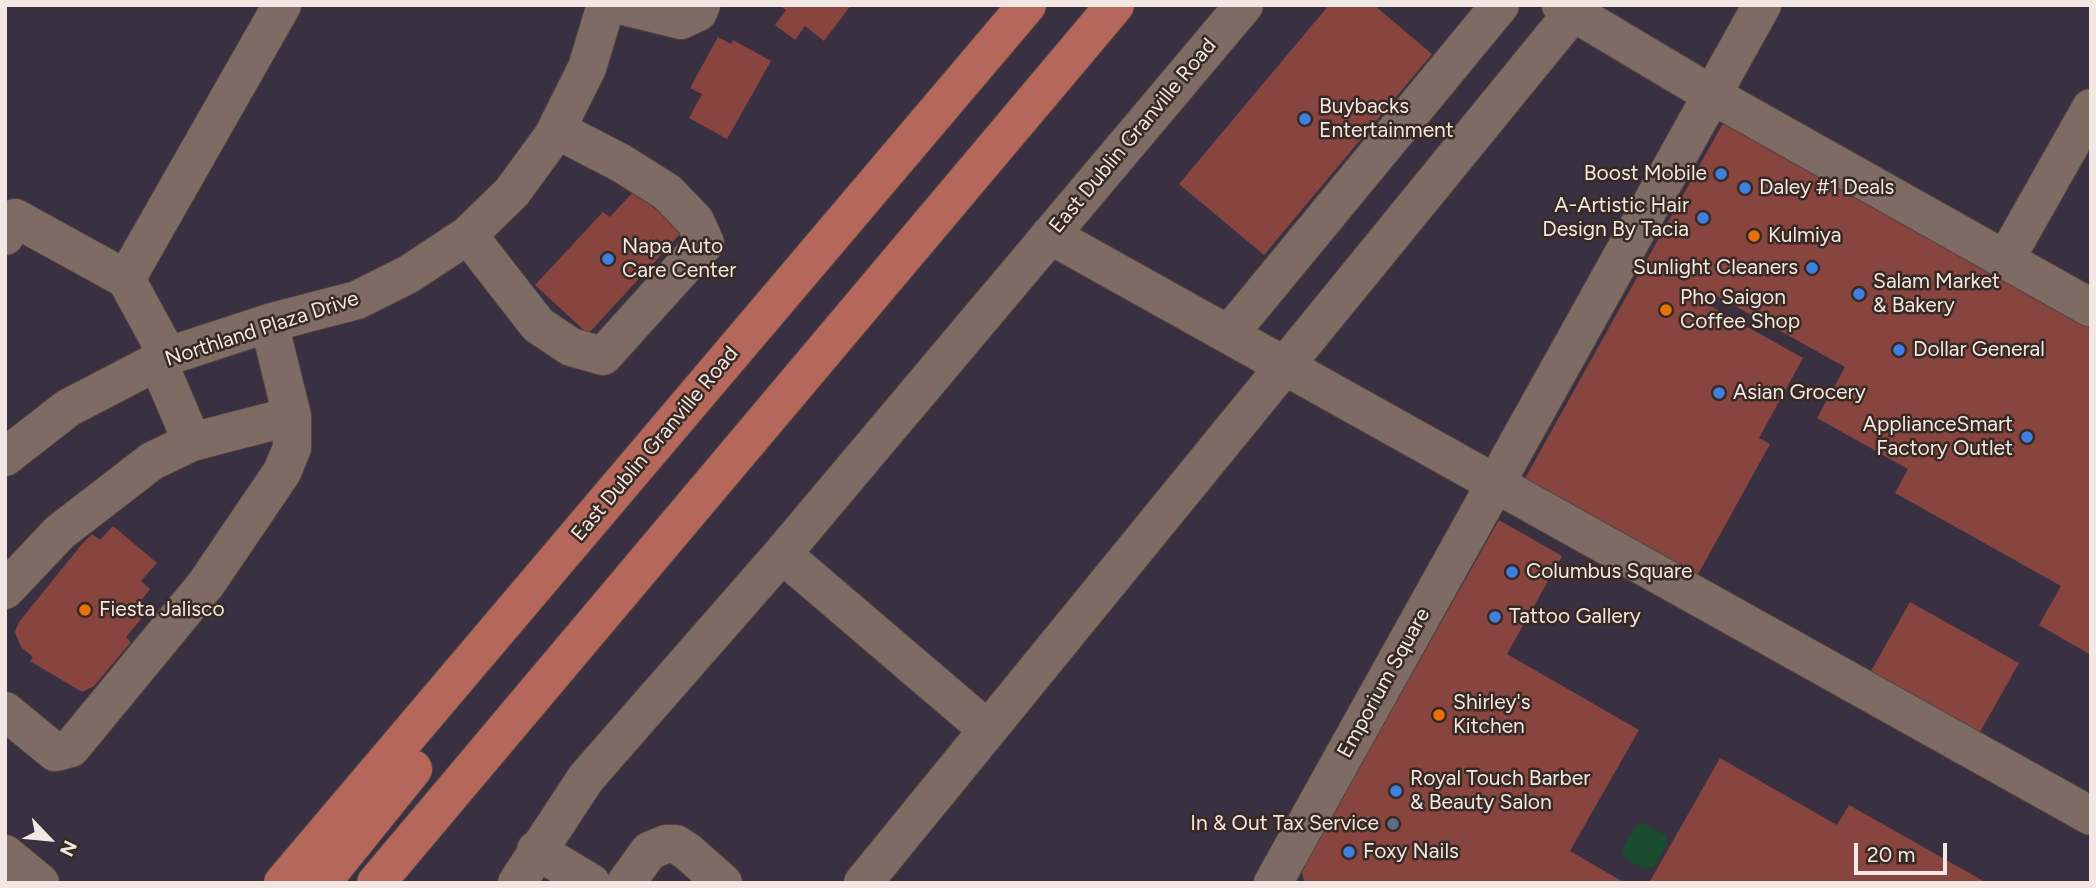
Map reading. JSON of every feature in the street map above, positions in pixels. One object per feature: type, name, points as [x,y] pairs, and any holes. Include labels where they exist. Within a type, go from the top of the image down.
[{"type":"main road","name":"East Dublin Granville Road","points":[[283,883],[1027,5]]},
{"type":"main road","points":[[376,883],[1115,5]]},
{"type":"main road","points":[[321,883],[414,768],[577,536]]},
{"type":"street","points":[[126,279],[282,5]]},
{"type":"street","name":"Northland Plaza Drive","points":[[5,457],[68,408],[163,359],[269,323],[357,300],[409,274],[468,235],[512,192],[557,130],[587,68],[606,5]]},
{"type":"street","points":[[620,5],[681,19],[698,12],[701,5]]},
{"type":"street","name":"East Dublin Granville Road","points":[[517,883],[536,850],[586,778],[782,554],[1244,5]]},
{"type":"street","points":[[1229,334],[1500,5]]},
{"type":"street","points":[[1496,484],[1762,5]]},
{"type":"street","points":[[863,883],[1285,366],[1571,8],[1712,94],[2091,308]]},
{"type":"street","points":[[2005,260],[2091,108]]},
{"type":"street","points":[[468,235],[538,325],[571,347],[603,356],[705,243],[695,221],[667,192],[621,163],[557,130]]},
{"type":"street","points":[[9,223],[126,279],[163,359],[192,442]]},
{"type":"street","points":[[1050,235],[2091,816]]},
{"type":"street","points":[[5,711],[55,752],[71,748],[206,584],[282,472],[292,448],[292,416],[269,323]]},
{"type":"street","points":[[5,590],[60,532],[152,461],[192,442],[292,416]]},
{"type":"street","name":"Emporium Square","points":[[1273,883],[1496,484]]},
{"type":"street","points":[[782,554],[987,729]]},
{"type":"street","points":[[626,883],[649,851],[666,844],[676,844],[688,852],[723,883]]},
{"type":"street","points":[[536,850],[591,883]]},
{"type":"street","points":[[5,854],[40,883]]},
{"type":"shaded area","points":[[5,5],[2091,5],[2091,883],[5,883]]},
{"type":"green space","points":[[1642,823],[1667,836],[1666,847],[1654,867],[1645,869],[1624,857],[1622,849],[1636,826]]},
{"type":"building","points":[[780,5],[851,5],[824,41],[805,26],[795,40],[775,25],[786,10]]},
{"type":"building","name":"Buybacks Entertainment","points":[[1329,5],[1374,5],[1432,54],[1264,255],[1179,184]]},
{"type":"building","points":[[718,37],[731,44],[733,40],[771,61],[727,139],[689,118],[702,94],[690,88]]},
{"type":"building","points":[[1730,123],[2091,325],[2091,655],[2039,625],[2061,586],[1895,493],[1908,469],[1817,418],[1845,367],[1708,291],[1703,302],[1803,358],[1759,438],[1770,444],[1696,578],[1523,482],[1722,125]]},
{"type":"building","name":"Napa Auto Care Center","points":[[635,190],[681,233],[588,334],[535,285],[603,212],[610,217]]},
{"type":"building","points":[[1499,520],[1562,556],[1507,654],[1639,730],[1570,851],[1625,883],[1305,883],[1301,870]]},
{"type":"building","name":"Fiesta Jalisco","points":[[113,526],[157,563],[141,581],[150,589],[137,606],[146,613],[126,637],[131,642],[94,686],[82,692],[30,661],[33,657],[21,647],[15,632],[19,622],[82,544],[92,534],[100,540]]},
{"type":"building","points":[[1910,602],[2019,663],[1976,739],[1867,678]]},
{"type":"building","points":[[1720,758],[1837,825],[1849,805],[1987,883],[1649,883]]},
{"type":"place","name":"Buybacks Entertainment","points":[[1305,119]]},
{"type":"place","name":"Boost Mobile","points":[[1721,174]]},
{"type":"place","name":"Daley #1 Deals","points":[[1745,188]]},
{"type":"place","name":"A-Artistic Hair Design By Tacia","points":[[1703,218]]},
{"type":"place","name":"Kulmiya","points":[[1754,236]]},
{"type":"place","name":"Napa Auto Care Center","points":[[608,259]]},
{"type":"place","name":"Sunlight Cleaners","points":[[1812,268]]},
{"type":"place","name":"Salam Market & Bakery","points":[[1859,294]]},
{"type":"place","name":"Pho Saigon Coffee Shop","points":[[1666,310]]},
{"type":"place","name":"Dollar General","points":[[1899,350]]},
{"type":"place","name":"Asian Grocery","points":[[1719,393]]},
{"type":"place","name":"ApplianceSmart Factory Outlet","points":[[2027,437]]},
{"type":"place","name":"Columbus Square","points":[[1512,572]]},
{"type":"place","name":"Fiesta Jalisco","points":[[85,610]]},
{"type":"place","name":"Tattoo Gallery","points":[[1495,617]]},
{"type":"place","name":"Shirley's Kitchen","points":[[1439,715]]},
{"type":"place","name":"Royal Touch Barber & Beauty Salon","points":[[1396,791]]},
{"type":"place","name":"In & Out Tax Service","points":[[1393,824]]},
{"type":"place","name":"Foxy Nails","points":[[1349,852]]}]
